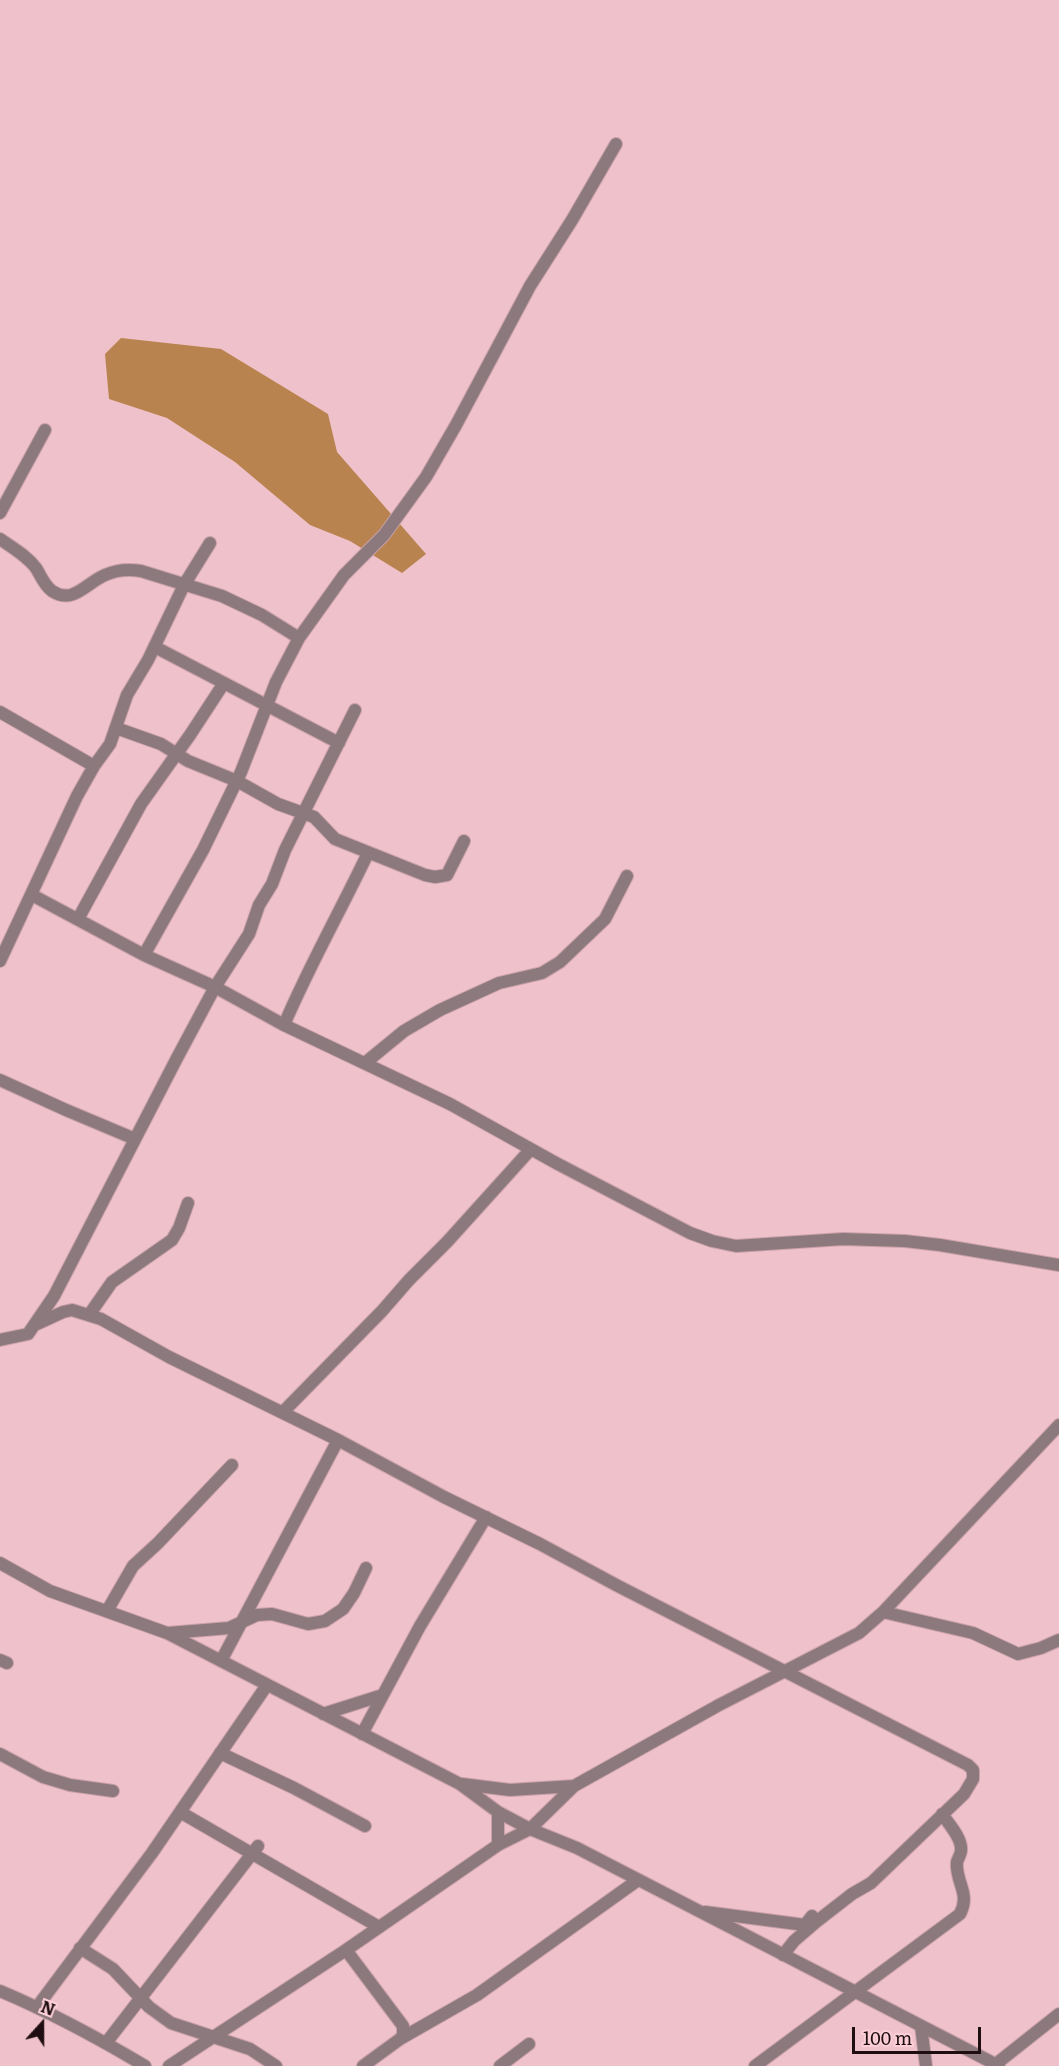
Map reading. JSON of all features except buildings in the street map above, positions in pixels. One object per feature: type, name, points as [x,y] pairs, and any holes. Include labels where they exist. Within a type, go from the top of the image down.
[{"type":"street","points":[[144,956],[203,850],[237,781],[266,705],[299,638],[344,575],[384,535],[426,477],[530,286],[616,144]]},
{"type":"street","points":[[0,513],[45,430]]},
{"type":"street","points":[[0,539],[25,557],[54,592],[68,596],[75,595],[106,574],[130,570],[222,596],[262,615],[299,638]]},
{"type":"street","points":[[0,961],[69,814],[94,766],[110,744],[127,695],[155,647],[184,585],[210,543]]},
{"type":"street","points":[[155,647],[339,743]]},
{"type":"street","points":[[78,919],[141,804],[224,683]]},
{"type":"street","points":[[0,1340],[28,1334],[37,1324],[59,1286],[215,987],[249,934],[259,905],[272,884],[285,850],[355,710]]},
{"type":"street","points":[[3,718],[94,766]]},
{"type":"street","points":[[116,728],[161,744],[176,754],[237,781],[278,804],[315,816],[335,839],[425,875],[442,877],[447,875],[464,841]]},
{"type":"street","points":[[284,1025],[301,985],[334,924],[368,853]]},
{"type":"street","points":[[365,1062],[404,1031],[440,1010],[499,983],[542,973],[560,962],[605,919],[627,876]]},
{"type":"street","points":[[32,895],[144,956],[215,987],[284,1025],[450,1104],[690,1233],[712,1241],[735,1246],[843,1239],[905,1241],[1059,1265]]},
{"type":"street","points":[[0,1080],[135,1139]]},
{"type":"street","points":[[283,1412],[382,1311],[531,1149]]},
{"type":"street","points":[[89,1315],[112,1282],[172,1240],[188,1203]]},
{"type":"street","points":[[37,1324],[72,1310],[111,1325],[169,1357],[338,1440],[444,1497],[968,1765],[973,1770],[973,1779],[964,1794],[871,1882],[848,1897],[794,1941],[783,1955]]},
{"type":"street","points":[[169,2066],[346,1950],[498,1845],[530,1829],[574,1786],[782,1671],[859,1633],[883,1612],[1059,1425]]},
{"type":"street","points":[[221,1661],[338,1440]]},
{"type":"street","points":[[107,1611],[133,1566],[232,1465]]},
{"type":"street","points":[[362,1734],[420,1626],[486,1517]]},
{"type":"street","points":[[0,1563],[50,1591],[167,1633],[460,1784],[498,1812],[530,1829],[577,1848],[998,2065],[1059,2014]]},
{"type":"street","points":[[167,1633],[229,1628],[256,1615],[272,1614],[308,1624],[325,1621],[343,1609],[366,1568]]},
{"type":"street","points":[[883,1612],[974,1633],[1018,1654],[1059,1640]]},
{"type":"street","points":[[37,2007],[152,1853],[267,1684]]},
{"type":"street","points":[[323,1714],[383,1695]]},
{"type":"street","points":[[220,1753],[294,1788],[365,1826]]},
{"type":"street","points":[[0,1754],[43,1777],[70,1785],[113,1791]]},
{"type":"street","points":[[460,1784],[510,1790],[574,1786]]},
{"type":"street","points":[[180,1812],[255,1850],[379,1927]]},
{"type":"street","points":[[498,1812],[498,1845]]},
{"type":"street","points":[[755,2066],[960,1914],[964,1905],[957,1862],[962,1848],[942,1814]]},
{"type":"street","points":[[106,2043],[255,1850]]},
{"type":"street","points":[[363,2066],[400,2039],[477,1995],[638,1880]]},
{"type":"street","points":[[698,1911],[805,1925],[815,1913],[838,1896],[848,1897]]},
{"type":"street","points":[[80,1948],[113,1969],[149,2007],[171,2023],[250,2049],[276,2066]]},
{"type":"street","points":[[346,1950],[403,2026],[403,2035],[400,2039]]},
{"type":"street","points":[[0,1991],[37,2007],[145,2066]]},
{"type":"street","points":[[921,2026],[926,2066]]},
{"type":"street","points":[[500,2066],[529,2044]]},
{"type":"shaded area","points":[[121,338],[221,349],[328,414],[337,452],[426,554],[402,573],[350,541],[310,525],[235,462],[167,418],[109,399],[105,354]]}]
